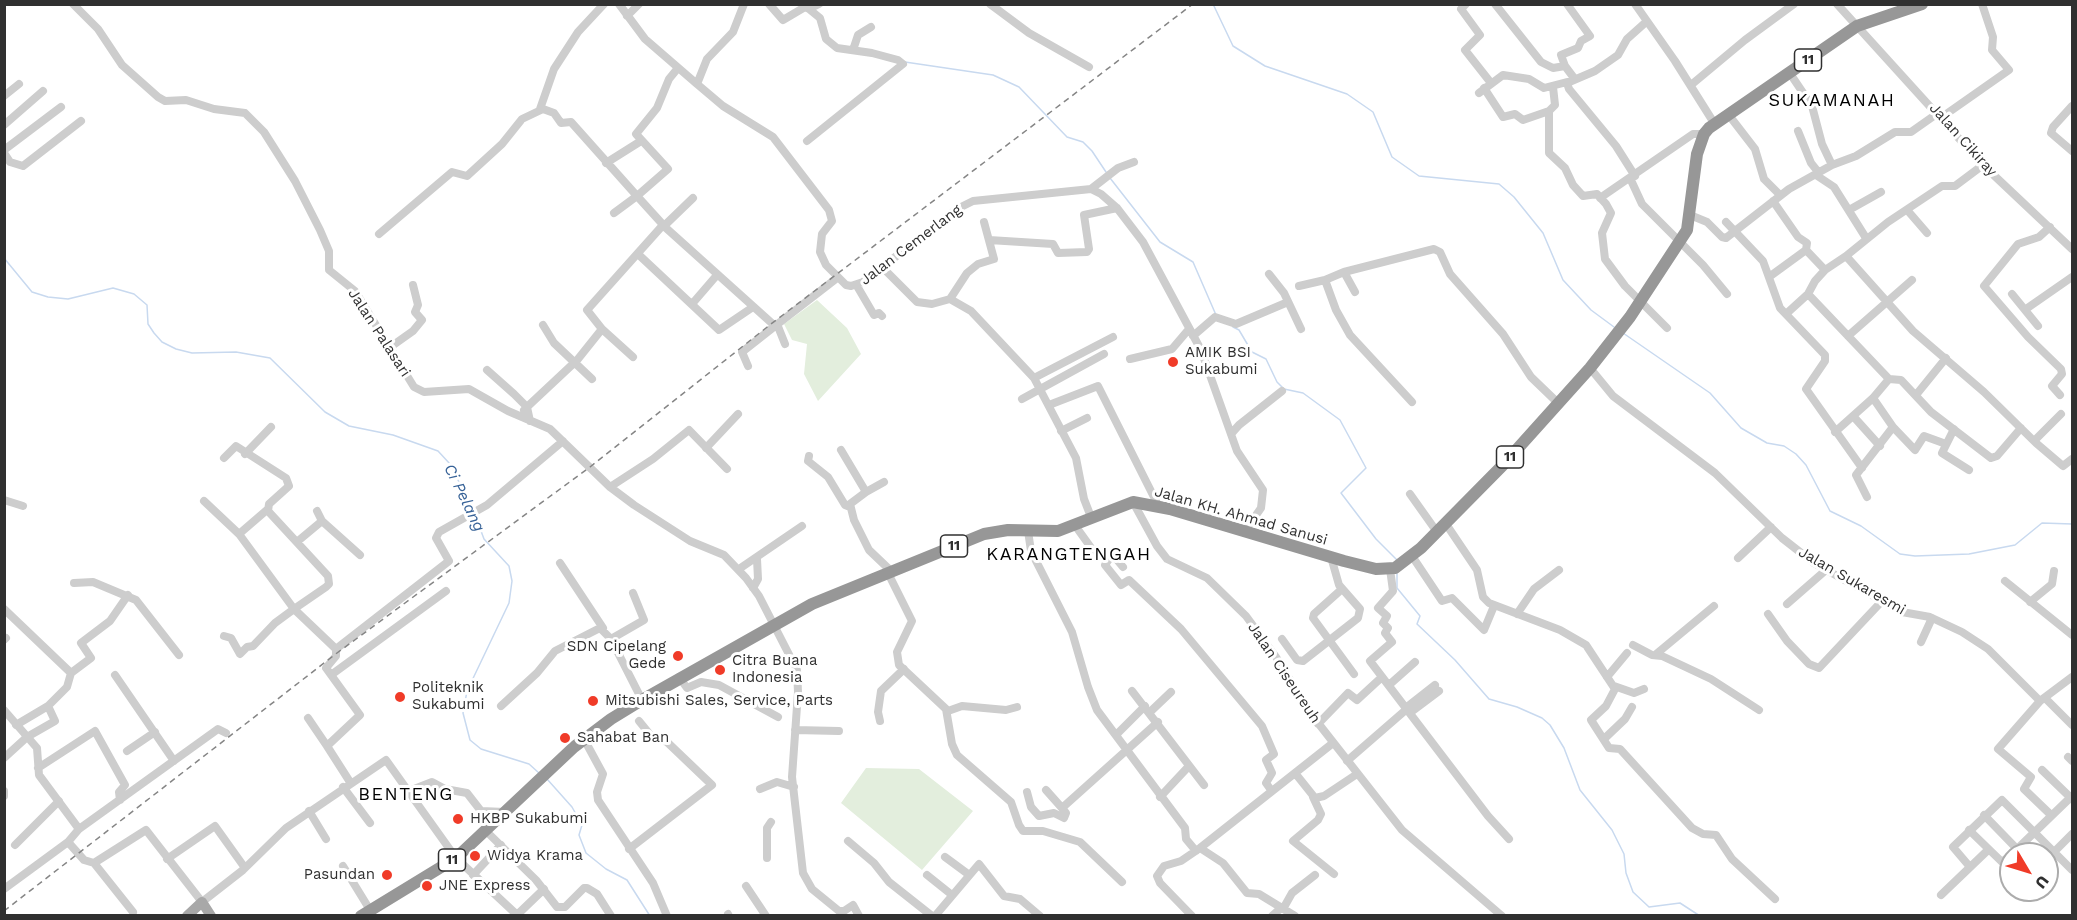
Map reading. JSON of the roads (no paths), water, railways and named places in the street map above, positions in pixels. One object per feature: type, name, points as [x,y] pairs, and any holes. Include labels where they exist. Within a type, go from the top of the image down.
[{"type":"highway","name":"11","points":[[1400,564],[1441,528],[1502,466],[1590,368],[1630,317],[1687,230],[1697,154],[1704,134],[1714,123],[1857,26],[1922,4]]},
{"type":"highway","name":"Jalan KH. Ahmad Sanusi","points":[[366,913],[456,858],[487,832],[584,740],[679,677],[773,624],[890,572],[984,534],[1008,530],[1058,531],[1133,502],[1159,507],[1376,569],[1400,564]]},
{"type":"main road","points":[[187,915],[202,902],[211,915]]},
{"type":"street","name":"Jalan Palasari","points":[[73,4],[98,29],[122,64],[162,99],[186,100],[214,109],[245,113],[258,125],[290,171],[320,230],[328,251],[329,270],[355,291],[416,389],[424,392],[469,389],[550,429],[610,487],[684,537],[724,555],[739,569],[753,588],[797,670],[794,787],[800,864],[807,882],[842,912],[853,905],[860,914]]},
{"type":"street","points":[[540,109],[554,69],[578,32],[604,4]]},
{"type":"street","points":[[619,4],[645,39],[697,84],[707,58],[733,32],[744,4]]},
{"type":"street","points":[[627,16],[639,4]]},
{"type":"street","points":[[769,4],[783,20],[805,7],[809,9],[820,18],[824,34],[831,44],[840,49],[873,52],[898,60],[903,64],[807,141]]},
{"type":"street","points":[[809,9],[819,4]]},
{"type":"street","points":[[990,4],[1029,33],[1089,67]]},
{"type":"street","points":[[1466,4],[1461,9],[1480,35],[1465,50],[1503,117],[1515,114],[1523,120],[1549,111],[1555,105],[1553,87]]},
{"type":"street","points":[[1495,4],[1541,62],[1553,68],[1565,66]]},
{"type":"street","points":[[1567,4],[1590,36],[1581,41],[1578,48],[1561,55],[1571,80],[1569,89],[1616,146],[1633,177],[1642,204],[1681,242],[1727,294]]},
{"type":"street","points":[[1635,4],[1691,85],[1714,123]]},
{"type":"street","points":[[1691,85],[1745,40],[1794,4]]},
{"type":"street","name":"Jalan Cikiray","points":[[1837,4],[1983,165],[2073,249]]},
{"type":"street","points":[[1690,215],[1707,222],[1724,238],[1777,198],[1832,165],[1856,156],[1895,132],[1911,132],[2009,70],[1992,50],[1993,37],[1982,4]]},
{"type":"street","points":[[1485,88],[1503,75],[1529,79],[1544,88],[1553,87],[1595,71],[1618,55],[1627,39],[1646,22]]},
{"type":"street","points":[[853,50],[858,35],[871,27]]},
{"type":"street","points":[[614,213],[668,169],[641,141],[636,132],[657,108],[669,79],[678,68]]},
{"type":"street","points":[[1789,72],[1812,106],[1822,144],[1832,165]]},
{"type":"street","points":[[4,96],[19,84]]},
{"type":"street","name":"Jalan Cemerlang","points":[[697,84],[723,106],[773,137],[830,210],[832,220],[822,234],[820,252],[826,265],[846,285],[857,286],[966,204],[1091,189]]},
{"type":"street","points":[[4,125],[43,91]]},
{"type":"street","points":[[2073,106],[2053,127],[2051,133],[2073,151]]},
{"type":"street","points":[[62,107],[4,152],[10,162],[23,166],[81,121]]},
{"type":"street","points":[[379,234],[452,172],[467,176],[502,144],[522,119],[540,109],[551,111],[562,124],[571,122],[664,225],[776,326],[785,344]]},
{"type":"street","points":[[1549,111],[1549,153],[1565,168],[1573,185],[1583,196],[1596,194],[1611,213],[1602,233],[1605,259],[1625,286],[1641,299],[1667,328]]},
{"type":"street","points":[[1728,114],[1755,149],[1764,179],[1798,237],[1807,243],[1806,250],[1769,277]]},
{"type":"street","points":[[1798,130],[1817,174],[1834,187],[1866,238]]},
{"type":"street","points":[[1600,198],[1694,134],[1704,134]]},
{"type":"street","points":[[606,163],[641,141]]},
{"type":"street","points":[[1134,162],[1118,168],[1091,189],[1101,194],[1117,208],[1143,242],[1207,362],[1237,451],[1264,495],[1261,507],[1245,531]]},
{"type":"street","points":[[1786,314],[1808,294],[1815,281],[1825,270],[1846,256],[1866,238],[1942,186],[1955,186],[1983,165]]},
{"type":"street","points":[[1849,210],[1881,192]]},
{"type":"street","points":[[633,357],[602,329],[587,309],[639,255],[664,225],[693,198]]},
{"type":"street","points":[[989,240],[1047,243],[1055,245],[1056,253],[1087,252],[1089,249],[1084,215],[1117,208]]},
{"type":"street","points":[[1908,211],[1927,233]]},
{"type":"street","points":[[882,267],[917,302],[932,304],[950,299],[967,273],[978,264],[994,259],[984,222]]},
{"type":"street","points":[[1726,222],[1762,261],[1780,308],[1825,357],[1806,389],[1862,468]]},
{"type":"street","points":[[2050,227],[2039,237],[2018,244],[1984,286],[2028,337],[2061,369],[2062,374],[2052,386],[2060,395]]},
{"type":"street","points":[[1299,286],[1325,280],[1344,272],[1438,250],[1450,274],[1503,334],[1536,382],[1558,403]]},
{"type":"street","points":[[1806,250],[1825,270]]},
{"type":"street","points":[[639,255],[719,330],[753,307]]},
{"type":"street","points":[[1846,256],[1913,331],[1946,358],[2034,441],[2073,473]]},
{"type":"street","points":[[1344,272],[1355,292]]},
{"type":"street","points":[[1269,274],[1288,302],[1301,329]]},
{"type":"street","points":[[692,304],[717,275]]},
{"type":"street","points":[[2026,309],[2073,277]]},
{"type":"street","points":[[748,366],[741,353],[837,278]]},
{"type":"street","points":[[1325,280],[1335,310],[1350,335],[1412,402]]},
{"type":"street","points":[[1848,336],[1911,280]]},
{"type":"street","points":[[389,348],[413,331],[422,320],[415,312],[418,304],[412,285]]},
{"type":"street","points":[[857,286],[874,315],[879,313],[882,316]]},
{"type":"street","points":[[1808,294],[1889,379],[1900,379],[1954,429],[1994,458],[2021,428]]},
{"type":"street","points":[[2012,294],[2038,326]]},
{"type":"street","points":[[950,299],[971,311],[1034,378],[1076,458],[1084,499],[1091,517]]},
{"type":"street","points":[[1130,359],[1172,349],[1215,317],[1236,324],[1288,302]]},
{"type":"street","points":[[543,325],[550,339],[592,379]]},
{"type":"street","points":[[519,415],[574,363],[602,329]]},
{"type":"street","points":[[1034,378],[1113,337]]},
{"type":"street","points":[[1022,399],[1104,354]]},
{"type":"street","points":[[1916,395],[1946,358]]},
{"type":"street","name":"Jalan Sukaresmi","points":[[1590,368],[1613,396],[1715,472],[1800,553],[1902,612],[1932,618],[1984,645],[2042,700],[2073,725]]},
{"type":"street","points":[[487,370],[526,407],[530,420]]},
{"type":"street","points":[[1835,432],[1873,398],[1889,379]]},
{"type":"street","points":[[1048,405],[1098,386],[1159,507]]},
{"type":"street","points":[[1231,434],[1282,391]]},
{"type":"street","points":[[1873,398],[1893,428],[1915,450],[1924,436],[1946,444]]},
{"type":"street","points":[[706,448],[738,414]]},
{"type":"street","points":[[2034,441],[2061,414]]},
{"type":"street","points":[[1853,416],[1880,447]]},
{"type":"street","points":[[1061,431],[1087,418]]},
{"type":"street","points":[[245,454],[271,427]]},
{"type":"street","points":[[1867,496],[1855,476],[1893,428]]},
{"type":"street","points":[[1954,429],[1943,455],[1969,470]]},
{"type":"street","points":[[610,487],[653,459],[688,430],[727,469]]},
{"type":"street","points":[[327,746],[360,715],[330,675],[326,666],[335,657],[336,649],[448,561],[437,535],[487,505],[563,441]]},
{"type":"street","points":[[224,458],[236,446],[245,454],[275,470],[289,483],[269,504],[268,509],[239,534]]},
{"type":"street","points":[[841,450],[866,492]]},
{"type":"street","points":[[808,456],[808,461],[828,477],[845,505],[850,507],[865,544],[890,572],[912,621],[897,652],[899,664],[948,711],[952,744],[957,755],[1011,802],[1018,825],[1023,831],[1042,831],[1080,842],[1122,882]]},
{"type":"street","points":[[2065,467],[2073,459]]},
{"type":"street","points":[[850,507],[852,502],[884,482]]},
{"type":"street","points":[[1410,494],[1478,570],[1483,597],[1494,606],[1583,643],[1614,686],[1615,691],[1606,706],[1591,720],[1610,749],[1620,749],[1692,828],[1703,834],[1716,835],[1732,859],[1775,899]]},
{"type":"street","points":[[4,500],[23,506]]},
{"type":"street","points":[[204,501],[239,534],[294,609],[336,649]]},
{"type":"street","name":"Jalan Ciseureuh","points":[[1133,502],[1157,546],[1167,559],[1208,578],[1246,616],[1318,724],[1402,830],[1502,915]]},
{"type":"street","points":[[224,636],[230,637],[240,654],[294,609],[329,584],[327,572],[305,553],[298,541],[268,509]]},
{"type":"street","points":[[317,511],[322,521],[360,555]]},
{"type":"street","points":[[298,541],[322,521]]},
{"type":"street","points":[[1074,524],[1092,549],[1109,559]]},
{"type":"street","points":[[739,569],[802,526]]},
{"type":"street","points":[[1738,558],[1771,527]]},
{"type":"street","points":[[1028,531],[1031,550],[1072,632],[1097,710],[1185,828],[1186,839],[1198,850],[1223,863],[1247,893],[1259,894],[1295,915]]},
{"type":"street","points":[[1123,567],[1113,555],[1105,565],[1121,585],[1129,580],[1181,629],[1262,726],[1274,754],[1266,760],[1272,773],[1266,783],[1271,790]]},
{"type":"street","points":[[1282,639],[1300,661],[1330,641],[1360,613],[1358,607],[1342,589],[1335,575],[1331,557]]},
{"type":"street","points":[[753,588],[759,572],[757,558]]},
{"type":"street","points":[[1335,575],[1344,561]]},
{"type":"street","points":[[560,563],[611,639],[642,700]]},
{"type":"street","points":[[1494,606],[1484,630],[1452,598],[1442,602],[1400,564],[1394,591],[1378,608],[1388,618],[1383,623],[1388,627],[1385,633],[1392,642],[1370,661],[1506,830],[1509,839]]},
{"type":"street","points":[[1517,614],[1534,589],[1560,570]]},
{"type":"street","points":[[1787,604],[1826,570]]},
{"type":"street","points":[[2030,602],[2052,584],[2054,571]]},
{"type":"street","points":[[2005,581],[2073,635]]},
{"type":"street","points":[[74,583],[93,582],[128,595],[145,609],[179,655]]},
{"type":"street","points":[[1342,589],[1314,614],[1314,621],[1354,674]]},
{"type":"street","points":[[330,675],[446,591]]},
{"type":"street","points":[[611,639],[644,620],[633,593]]},
{"type":"street","points":[[16,725],[48,705],[67,687],[71,673],[90,658],[81,643],[110,621],[128,595]]},
{"type":"street","points":[[1767,614],[1809,664],[1819,668],[1883,600]]},
{"type":"street","points":[[1655,655],[1714,606]]},
{"type":"street","points":[[4,609],[71,673]]},
{"type":"street","points":[[1921,642],[1932,618]]},
{"type":"street","points":[[501,706],[529,681],[555,651],[587,632],[603,628]]},
{"type":"street","points":[[1634,645],[1718,682],[1759,710]]},
{"type":"street","points":[[1607,677],[1627,653]]},
{"type":"street","points":[[1389,685],[1415,662]]},
{"type":"street","points":[[880,721],[878,712],[881,691],[904,669]]},
{"type":"street","points":[[115,675],[174,761]]},
{"type":"street","points":[[679,677],[687,688],[701,682],[720,685],[778,717]]},
{"type":"street","points":[[1318,724],[1348,693],[1357,700],[1382,677]]},
{"type":"street","points":[[2051,815],[2024,789],[2031,777],[1998,749],[2042,700],[2073,677]]},
{"type":"street","points":[[1614,686],[1634,693],[1644,689]]},
{"type":"street","points":[[1347,761],[1437,688]]},
{"type":"street","points":[[1132,691],[1204,785]]},
{"type":"street","points":[[1116,735],[1171,692]]},
{"type":"street","points":[[4,758],[27,736],[56,720],[48,705]]},
{"type":"street","points":[[948,711],[962,706],[1006,710],[1017,707]]},
{"type":"street","points":[[1604,739],[1625,719],[1632,707]]},
{"type":"street","points":[[4,710],[38,750],[39,775],[79,829]]},
{"type":"street","points":[[308,718],[350,782]]},
{"type":"street","points":[[629,849],[712,785],[666,741],[652,737],[639,721]]},
{"type":"street","points":[[1062,808],[1129,751],[1158,722]]},
{"type":"street","points":[[4,889],[68,842],[79,829],[218,729],[226,733]]},
{"type":"street","points":[[795,730],[839,731]]},
{"type":"street","points":[[38,768],[95,731],[124,784],[119,792],[120,800]]},
{"type":"street","points":[[127,751],[155,732]]},
{"type":"street","points":[[584,740],[603,774],[597,798],[653,883],[667,915]]},
{"type":"street","points":[[1191,915],[1160,883],[1157,876],[1164,866],[1181,861],[1198,850],[1333,743]]},
{"type":"street","points":[[94,863],[146,830],[202,902],[245,868],[276,836],[350,782],[386,760],[456,858],[517,914],[544,889]]},
{"type":"street","points":[[1160,797],[1189,766]]},
{"type":"street","points":[[2024,842],[2072,798],[2042,770]]},
{"type":"street","points":[[1295,773],[1316,797],[1321,814],[1318,820],[1293,841],[1334,874]]},
{"type":"street","points":[[1316,797],[1357,774]]},
{"type":"street","points":[[409,791],[428,782],[435,783],[445,789],[467,793],[481,811],[507,813]]},
{"type":"street","points":[[760,789],[777,782],[794,787]]},
{"type":"street","points":[[343,788],[370,823]]},
{"type":"street","points":[[1027,792],[1031,807],[1039,816],[1054,813],[1064,818],[1066,813],[1046,790]]},
{"type":"street","points":[[4,791],[4,796]]},
{"type":"street","points":[[1970,867],[1952,848],[1984,815],[2004,800],[2046,842]]},
{"type":"street","points":[[15,845],[59,801]]},
{"type":"street","points":[[309,811],[326,839]]},
{"type":"street","points":[[1984,815],[2005,842]]},
{"type":"street","points":[[767,858],[767,828],[771,822]]},
{"type":"street","points":[[167,859],[215,826],[245,868]]},
{"type":"street","points":[[1969,831],[1999,859]]},
{"type":"street","points":[[487,832],[561,909],[584,888],[592,890],[601,898],[611,915]]},
{"type":"street","points":[[2059,847],[2072,835]]},
{"type":"street","points":[[848,841],[874,863],[889,882],[933,915],[979,864],[1004,896],[1020,899],[1040,915]]},
{"type":"street","points":[[68,842],[84,860],[94,863],[133,912]]},
{"type":"street","points":[[473,874],[501,845]]},
{"type":"street","points":[[1941,895],[1988,850]]},
{"type":"street","points":[[2059,855],[2073,870]]},
{"type":"street","points":[[945,857],[968,874]]},
{"type":"street","points":[[343,866],[366,913]]},
{"type":"street","points":[[927,875],[952,895]]},
{"type":"street","points":[[1272,915],[1282,908],[1292,893],[1315,875]]},
{"type":"street","points":[[746,886],[766,915]]},
{"type":"waterway","points":[[1213,4],[1233,46],[1265,66],[1347,94],[1373,112],[1392,157],[1419,176],[1499,184],[1514,197],[1543,233],[1563,280],[1591,310],[1614,327]]},
{"type":"waterway","points":[[905,62],[993,75],[1019,87],[1067,137],[1083,142],[1106,172]]},
{"type":"waterway","points":[[1110,178],[1160,242],[1193,262],[1216,315]]},
{"type":"waterway","name":"Ci Pelang","points":[[4,258],[32,292],[48,297],[68,299],[113,288],[134,294],[147,305],[148,324],[154,333],[162,342],[176,349],[192,353],[236,352],[270,358],[325,412],[349,426],[393,435],[438,451],[450,464],[472,508]]},
{"type":"waterway","points":[[1233,327],[1239,330],[1252,352],[1266,359],[1277,382],[1284,389],[1303,393],[1340,420],[1366,468],[1341,493],[1376,539],[1398,561]]},
{"type":"waterway","points":[[1623,333],[1710,393],[1741,428],[1767,443],[1784,446],[1796,454],[1806,465],[1830,511],[1861,526],[1900,554],[1915,556],[1969,554],[2015,545],[2042,523],[2072,524]]},
{"type":"waterway","name":"Ci Pelang","points":[[475,515],[484,539],[509,566],[512,581],[509,603],[467,691],[463,713],[470,740],[481,749],[529,764],[539,773]]},
{"type":"waterway","points":[[1397,574],[1397,588],[1420,616],[1417,624],[1455,660],[1489,699],[1517,707],[1542,718],[1550,725],[1564,748],[1580,790],[1612,830],[1624,854],[1626,873],[1633,892],[1649,907],[1680,903],[1700,916]]},
{"type":"waterway","name":"Ci Pelang","points":[[547,779],[572,807],[582,825],[579,835],[586,853],[606,869],[627,880],[650,916]]},
{"type":"railway","points":[[4,911],[337,653],[590,467],[771,324],[1193,4]]},
{"type":"place","name":"AMIK BSI Sukabumi","points":[[1173,362]]},
{"type":"place","name":"SDN Cipelang Gede","points":[[678,656]]},
{"type":"place","name":"Citra Buana Indonesia","points":[[720,670]]},
{"type":"place","name":"Politeknik Sukabumi","points":[[400,697]]},
{"type":"place","name":"Mitsubishi Sales, Service, Parts","points":[[593,701]]},
{"type":"place","name":"Sahabat Ban","points":[[565,738]]},
{"type":"place","name":"HKBP Sukabumi","points":[[458,819]]},
{"type":"place","name":"Widya Krama","points":[[475,856]]},
{"type":"place","name":"Pasundan","points":[[387,875]]},
{"type":"place","name":"JNE Express","points":[[427,886]]},
{"type":"district","name":"SUKAMANAH","points":[[1832,101]]},
{"type":"district","name":"KARANGTENGAH","points":[[1069,555]]},
{"type":"district","name":"BENTENG","points":[[406,795]]}]
